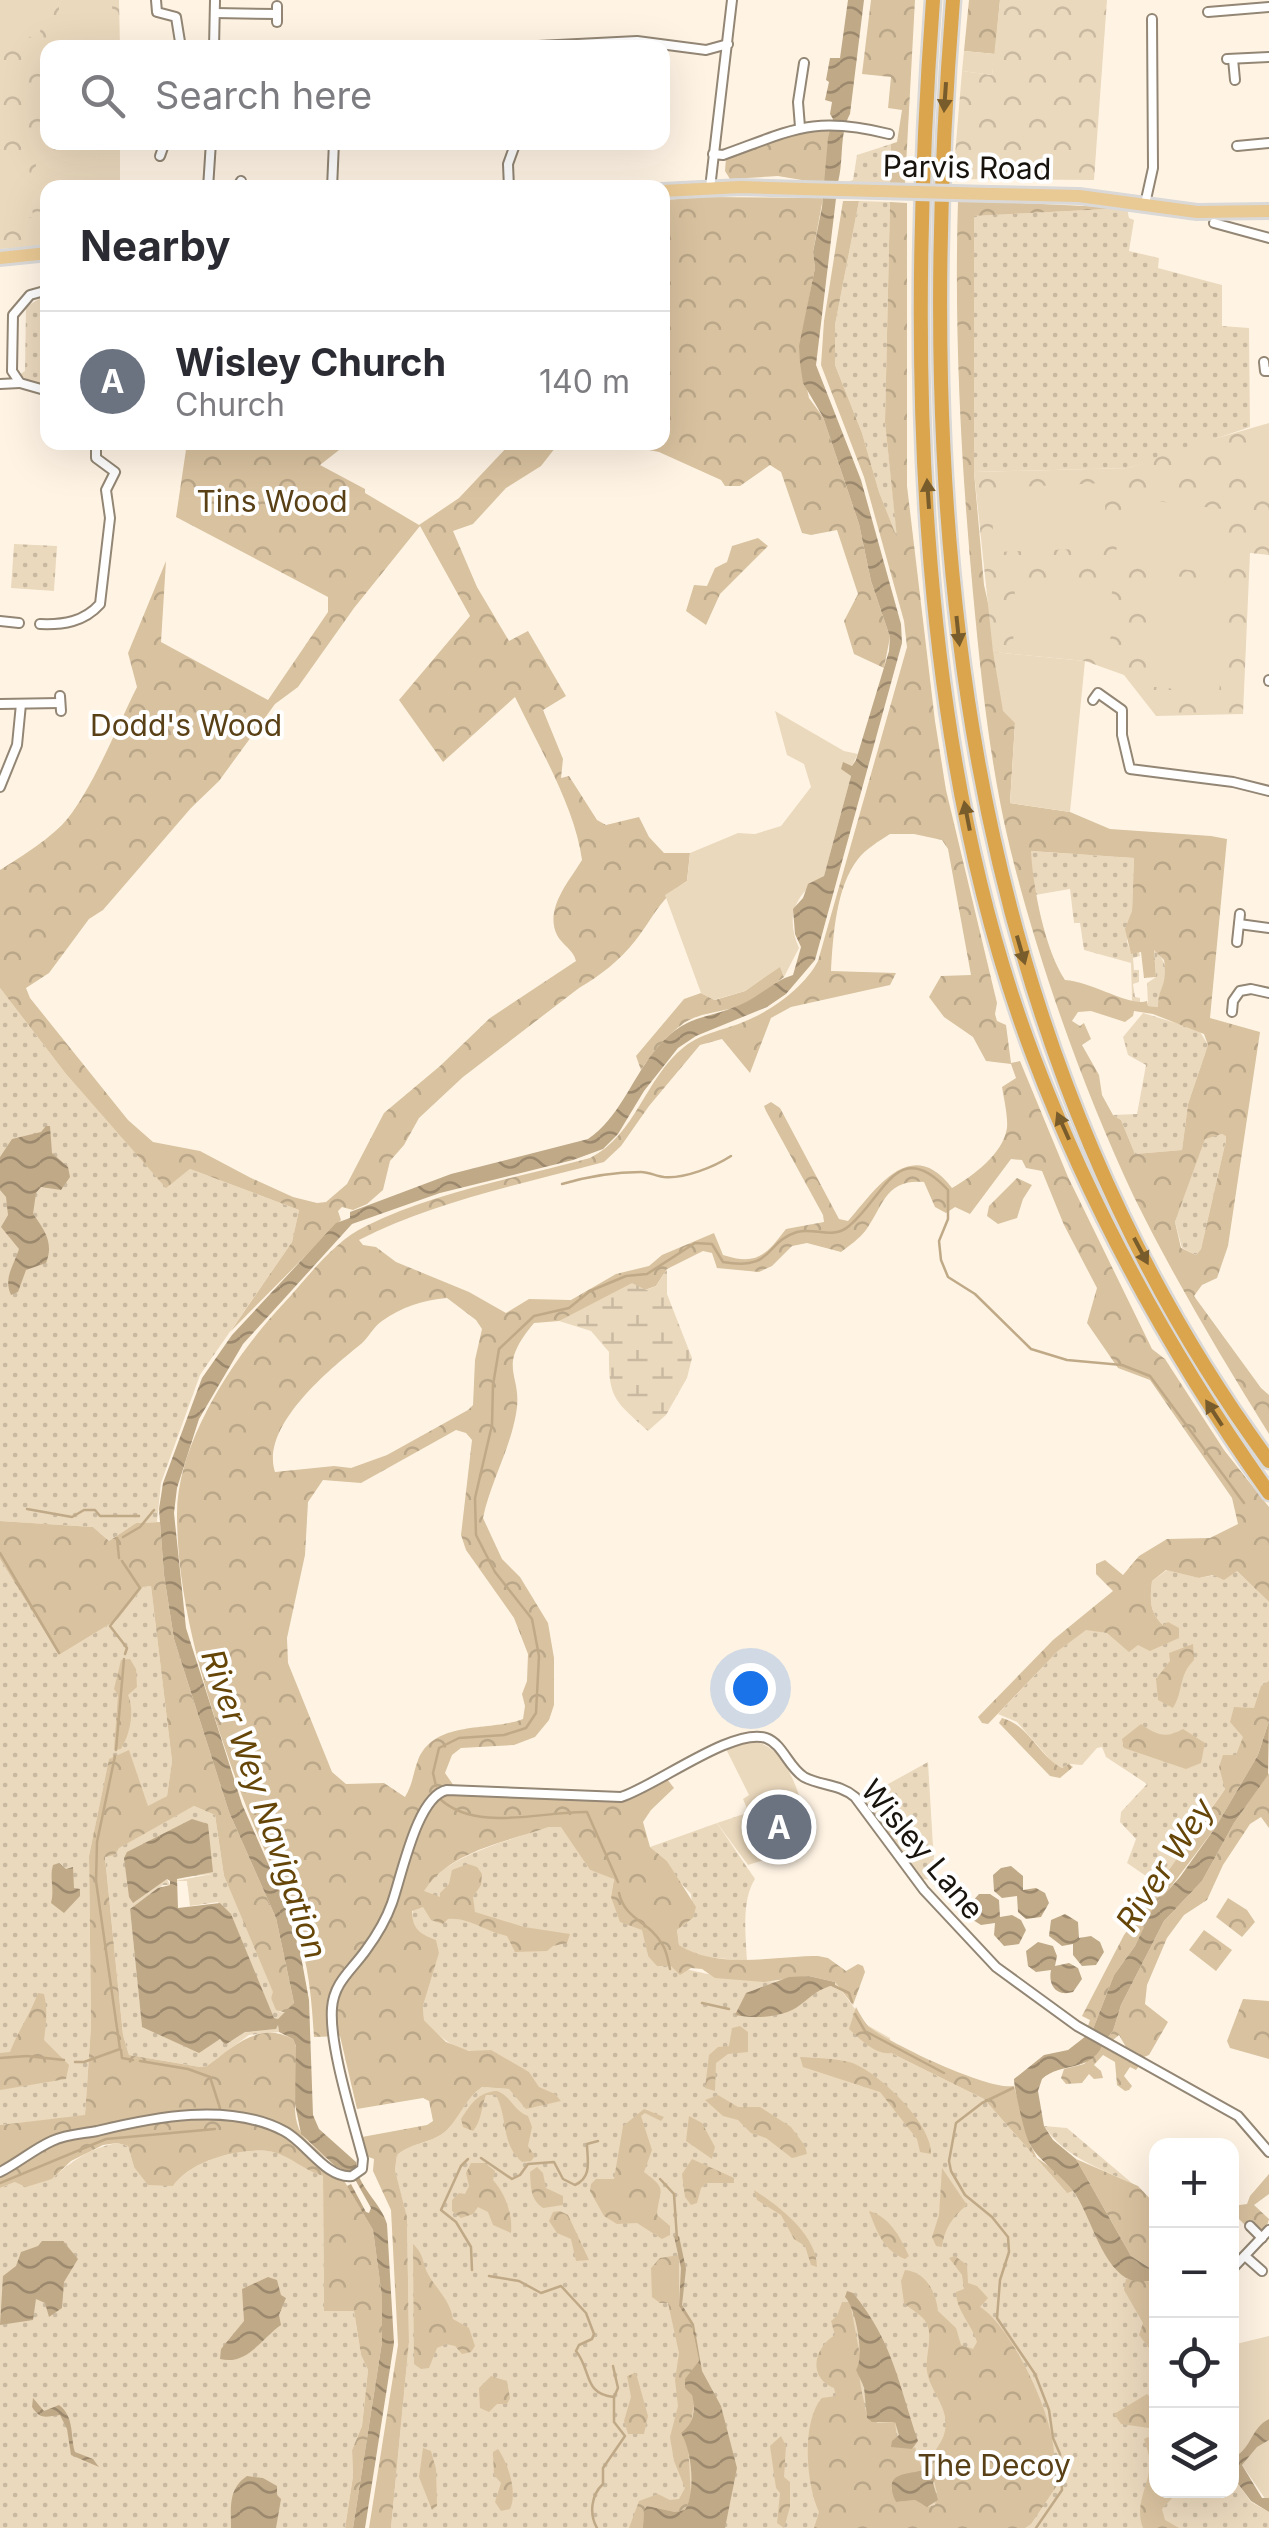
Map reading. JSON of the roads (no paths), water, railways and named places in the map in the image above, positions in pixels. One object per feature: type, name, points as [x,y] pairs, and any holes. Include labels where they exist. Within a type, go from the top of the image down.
[{"type":"highway","points":[[933,0],[921,192],[921,390],[942,663],[972,840],[992,923],[1034,1058],[1120,1254],[1179,1359],[1269,1493]]},
{"type":"highway","points":[[952,0],[940,192],[941,390],[959,645],[991,836],[1037,1006],[1096,1159],[1195,1350],[1269,1461]]},
{"type":"main road","name":"Parvis Road","points":[[670,190],[803,189],[1079,196],[1197,212],[1269,211]]},
{"type":"main road","points":[[0,258],[40,255]]},
{"type":"street","points":[[156,0],[157,12],[176,18],[180,40]]},
{"type":"street","points":[[214,40],[215,0]]},
{"type":"street","points":[[710,188],[732,0]]},
{"type":"street","points":[[1213,9],[1269,8]]},
{"type":"street","points":[[215,13],[277,14]]},
{"type":"street","points":[[1145,204],[1154,168],[1152,19]]},
{"type":"street","points":[[670,48],[706,50],[728,44]]},
{"type":"street","points":[[706,50],[726,61]]},
{"type":"street","points":[[1234,80],[1230,59],[1269,56]]},
{"type":"street","points":[[800,128],[798,102],[804,63]]},
{"type":"street","points":[[713,154],[723,155],[800,128],[826,124],[888,134]]},
{"type":"street","points":[[1237,147],[1269,144]]},
{"type":"street","points":[[160,156],[162,150]]},
{"type":"street","points":[[209,180],[210,150]]},
{"type":"street","points":[[332,180],[334,150]]},
{"type":"street","points":[[508,180],[513,150]]},
{"type":"street","points":[[1214,222],[1269,238]]},
{"type":"street","points":[[20,383],[12,371],[13,315],[30,295],[40,292]]},
{"type":"street","points":[[0,384],[40,388]]},
{"type":"street","points":[[40,624],[68,625],[100,604],[110,518],[106,490],[115,472],[96,458],[96,450]]},
{"type":"street","points":[[0,621],[20,623]]},
{"type":"street","points":[[1097,694],[1122,710],[1122,735],[1130,769],[1205,777],[1269,791]]},
{"type":"street","points":[[0,704],[60,703]]},
{"type":"street","points":[[0,787],[17,745],[20,704]]},
{"type":"street","points":[[1237,942],[1240,919],[1269,928]]},
{"type":"street","points":[[1232,1012],[1233,1000],[1240,991],[1269,992]]},
{"type":"street","name":"Wisley Lane","points":[[0,2172],[66,2136],[136,2121],[208,2116],[239,2117],[274,2126],[297,2139],[338,2175],[355,2174],[363,2159],[332,2020],[333,1999],[340,1980],[365,1952],[386,1918],[422,1814],[432,1797],[442,1791],[622,1797],[646,1788],[708,1752],[752,1737],[764,1737],[774,1743],[805,1777],[851,1793],[924,1890],[986,1958],[1042,2003],[1233,2112],[1269,2152]]},
{"type":"street","points":[[1259,2138],[1269,2130]]},
{"type":"street","points":[[1239,2262],[1266,2234],[1250,2226]]},
{"type":"street","points":[[1245,2256],[1262,2270]]},
{"type":"water","points":[[848,0],[864,0],[816,365],[861,480],[901,624],[902,643],[815,960],[786,994],[767,1007],[696,1036],[678,1048],[644,1091],[618,1134],[603,1149],[440,1193],[352,1224],[243,1344],[199,1419],[177,1488],[174,1513],[186,1628],[242,1804],[278,1886],[300,1951],[309,2000],[313,2115],[319,2129],[356,2162],[360,2179],[387,2224],[394,2343],[365,2528],[353,2528],[382,2342],[382,2297],[373,2230],[347,2186],[351,2184],[366,2212],[371,2208],[352,2174],[335,2166],[301,2134],[295,2104],[296,2046],[293,2039],[279,2032],[278,2025],[276,2029],[245,2032],[225,2045],[220,2039],[199,2053],[142,2027],[130,1909],[158,1888],[170,1885],[170,1881],[167,1879],[133,1903],[124,1858],[127,1852],[192,1819],[208,1824],[213,1872],[177,1879],[178,1908],[220,1903],[231,1914],[274,2018],[278,2019],[294,2003],[276,1918],[229,1812],[174,1639],[159,1509],[163,1483],[202,1378],[232,1335],[336,1223],[350,1218],[350,1212],[451,1174],[588,1139],[608,1121],[653,1053],[676,1030],[746,1002],[793,975],[801,947],[795,934],[793,909],[808,884],[824,876],[851,776],[841,769],[843,762],[852,766],[856,760],[890,637],[871,581],[859,524],[823,417],[803,383],[800,363],[799,346],[815,268],[813,252],[833,119],[832,102],[825,100],[829,82],[826,80],[830,58],[840,58]]},
{"type":"water","points":[[50,1126],[52,1153],[68,1167],[70,1177],[61,1190],[41,1187],[36,1193],[33,1214],[47,1237],[48,1256],[46,1263],[26,1270],[18,1292],[11,1295],[9,1277],[19,1249],[1,1227],[8,1215],[6,1197],[0,1190],[0,1157],[12,1139],[41,1132]]},
{"type":"water","points":[[1269,1721],[1268,1775],[1234,1823],[1202,1881],[1164,1921],[1121,2005],[1113,2031],[1108,2037],[1093,2029],[1114,1975],[1135,1946],[1154,1906],[1215,1828],[1258,1755]]},
{"type":"water","points":[[59,1863],[66,1869],[73,1867],[74,1888],[80,1889],[80,1896],[64,1913],[51,1903],[53,1865]]},
{"type":"water","points":[[1011,1866],[1023,1876],[1023,1890],[1036,1888],[1045,1893],[1049,1903],[1041,1917],[1026,1919],[1018,1912],[1017,1896],[1002,1898],[994,1891],[993,1875]]},
{"type":"water","points":[[979,1894],[990,1894],[999,1900],[1000,1917],[1012,1915],[1021,1920],[1026,1930],[1019,1944],[1004,1946],[994,1935],[995,1923],[981,1925],[973,1920],[969,1905]]},
{"type":"water","points":[[1065,1914],[1078,1922],[1079,1938],[1091,1936],[1100,1942],[1104,1952],[1096,1965],[1082,1966],[1073,1955],[1073,1944],[1062,1946],[1049,1936],[1051,1920]]},
{"type":"water","points":[[1038,1942],[1053,1946],[1055,1966],[1069,1963],[1078,1968],[1082,1979],[1073,1992],[1062,1993],[1054,1988],[1051,1970],[1036,1972],[1028,1966],[1026,1951]]},
{"type":"water","points":[[809,1976],[835,1985],[820,1990],[786,2013],[735,2015],[746,1993],[789,1977]]},
{"type":"water","points":[[1086,2036],[1102,2046],[1090,2060],[1042,2079],[1038,2091],[1044,2126],[1053,2140],[1076,2159],[1131,2256],[1149,2268],[1149,2281],[1126,2278],[1109,2261],[1073,2191],[1028,2140],[1014,2079],[1044,2055],[1068,2050]]},
{"type":"water","points":[[674,2236],[679,2236],[686,2269],[682,2305],[694,2324],[702,2371],[721,2406],[737,2468],[725,2528],[643,2528],[647,2506],[675,2512],[685,2510],[691,2493],[690,2461],[681,2433],[694,2411],[685,2379],[699,2361],[692,2326],[679,2306],[681,2268]]},
{"type":"water","points":[[42,2241],[63,2241],[78,2259],[64,2282],[62,2308],[49,2317],[45,2303],[36,2299],[33,2320],[0,2325],[3,2276],[16,2266],[21,2252]]},
{"type":"water","points":[[268,2277],[277,2280],[281,2295],[286,2298],[279,2315],[281,2325],[246,2355],[220,2359],[221,2349],[244,2321],[242,2289]]},
{"type":"water","points":[[847,2291],[866,2311],[886,2346],[918,2441],[912,2449],[891,2447],[899,2435],[895,2422],[872,2422],[867,2418],[864,2387],[856,2370],[860,2355],[858,2333],[845,2297]]},
{"type":"water","points":[[33,2398],[44,2411],[59,2405],[64,2410],[70,2421],[75,2452],[93,2459],[99,2467],[71,2455],[67,2429],[60,2415],[38,2414],[32,2407]]},
{"type":"water","points":[[1269,2419],[1269,2440],[1257,2447],[1242,2465],[1262,2498],[1269,2498],[1269,2512],[1251,2501],[1239,2485],[1239,2454]]},
{"type":"water","points":[[927,2469],[936,2477],[933,2483],[938,2500],[927,2507],[915,2500],[896,2502],[892,2492],[894,2479]]},
{"type":"water","points":[[247,2476],[263,2478],[277,2486],[281,2499],[276,2528],[231,2528],[234,2493]]},
{"type":"waterway","points":[[562,1184],[621,1173],[681,1176],[731,1156]]},
{"type":"waterway","points":[[436,1786],[433,1773],[439,1748],[459,1738],[504,1735],[526,1728],[536,1713],[539,1656],[532,1619],[495,1572],[476,1535],[475,1498],[492,1425],[499,1349],[534,1316],[569,1308],[590,1291],[626,1276],[647,1274],[695,1243],[712,1244],[723,1262],[752,1263],[797,1232],[843,1230],[903,1170],[916,1168],[948,1190],[948,1219],[939,1241],[948,1277],[975,1294],[1031,1349],[1067,1360],[1122,1365],[1150,1376],[1244,1503]]},
{"type":"waterway","points":[[27,1509],[72,1517],[84,1510],[95,1510],[100,1516],[139,1516]]},
{"type":"waterway","points":[[123,1537],[140,1527],[154,1510]]},
{"type":"waterway","points":[[117,1538],[119,1558]]},
{"type":"waterway","points":[[0,1553],[59,1653]]},
{"type":"waterway","points":[[122,1561],[140,1588],[110,1626],[127,1648],[125,1654]]},
{"type":"waterway","points":[[116,1750],[124,1659]]},
{"type":"waterway","points":[[75,2062],[120,2049],[96,1881],[97,1842],[115,1756]]},
{"type":"waterway","points":[[440,1799],[455,1809],[491,1818],[587,1812],[618,1882]]},
{"type":"waterway","points":[[619,1893],[626,1909],[662,1944],[670,1969]]},
{"type":"waterway","points":[[832,1985],[849,1993],[852,2002]]},
{"type":"waterway","points":[[702,2003],[729,2009]]},
{"type":"waterway","points":[[855,2014],[865,2031],[944,2073]]},
{"type":"waterway","points":[[121,2050],[122,2058],[133,2060]]},
{"type":"waterway","points":[[0,2058],[64,2060]]},
{"type":"waterway","points":[[140,2061],[210,2077],[220,2108]]},
{"type":"waterway","points":[[1013,2088],[982,2103],[956,2123],[949,2161],[965,2195],[992,2217],[1008,2237],[1009,2252],[1000,2280],[997,2318],[1035,2374],[1060,2454],[1062,2490],[1036,2528]]},
{"type":"waterway","points":[[0,2183],[106,2139],[215,2129]]},
{"type":"waterway","points":[[481,2158],[512,2179],[528,2164],[554,2162],[563,2179],[575,2185],[587,2172],[587,2144],[598,2141]]},
{"type":"waterway","points":[[468,2159],[441,2210],[456,2222],[471,2247],[472,2270]]},
{"type":"waterway","points":[[660,2179],[674,2194],[677,2239]]},
{"type":"waterway","points":[[489,2276],[519,2281],[541,2293],[561,2286],[586,2313],[594,2334],[576,2351],[597,2391],[614,2397],[614,2422],[625,2436],[603,2468],[603,2484],[592,2505],[597,2528]]},
{"type":"waterway","points":[[613,2366],[618,2388],[614,2397]]},
{"type":"place","name":"Wisley Church","points":[[779,1827]]},
{"type":"park label","name":"Tins Wood","points":[[272,502]]},
{"type":"park label","name":"Dodd's Wood","points":[[186,726]]},
{"type":"park label","name":"The Decoy","points":[[994,2466]]},
{"type":"water label","name":"River Wey Navigation","points":[[264,1804]]},
{"type":"water label","name":"River Wey","points":[[1165,1865]]}]
